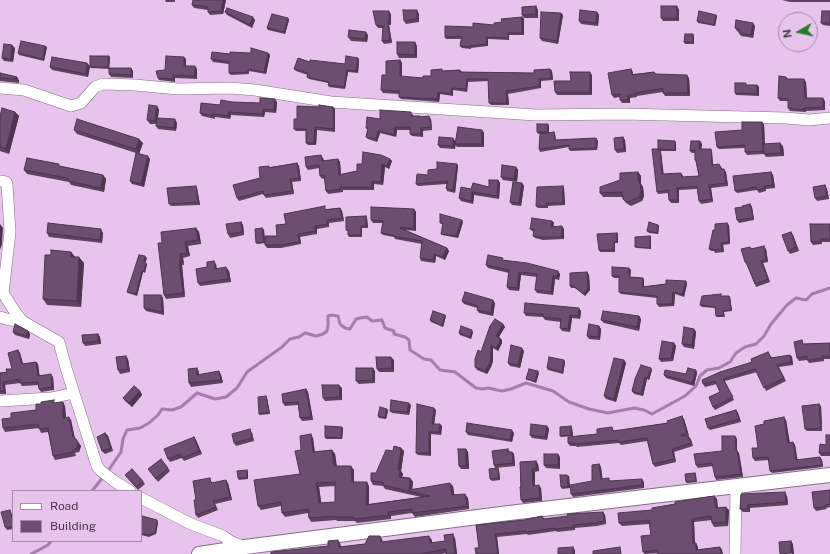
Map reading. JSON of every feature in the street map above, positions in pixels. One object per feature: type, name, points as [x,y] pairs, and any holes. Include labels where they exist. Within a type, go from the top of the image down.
[{"type":"main road","points":[[198,554],[501,514],[830,475]]},
{"type":"street","points":[[0,88],[24,90],[71,106],[81,104],[95,87],[103,84],[178,89],[230,88],[254,90],[331,102],[536,115],[624,114],[786,118],[809,120],[830,118]]},
{"type":"street","points":[[0,181],[6,182],[7,184],[10,232],[3,293],[22,321],[59,342],[98,468],[128,490]]},
{"type":"street","points":[[0,317],[22,321]]},
{"type":"street","points":[[0,401],[51,398],[74,393]]},
{"type":"street","points":[[735,554],[736,487]]},
{"type":"street","points":[[142,499],[188,523],[223,536],[230,542],[245,547]]},
{"type":"building","points":[[193,0],[223,0],[221,11],[208,12],[208,7],[192,5]]},
{"type":"building","points":[[536,6],[536,14],[522,15],[522,7]]},
{"type":"building","points":[[661,6],[677,6],[677,18],[661,18]]},
{"type":"building","points":[[227,8],[253,17],[250,25],[225,12]]},
{"type":"building","points":[[403,10],[417,10],[417,19],[404,21]]},
{"type":"building","points":[[580,10],[597,12],[596,23],[579,21]]},
{"type":"building","points":[[373,11],[389,11],[388,22],[390,40],[382,41],[383,26],[376,25]]},
{"type":"building","points":[[699,11],[716,15],[714,25],[697,21]]},
{"type":"building","points":[[822,11],[830,11],[830,23],[821,23]]},
{"type":"building","points":[[541,12],[561,13],[557,41],[540,38]]},
{"type":"building","points":[[272,14],[288,18],[284,32],[267,28]]},
{"type":"building","points":[[522,17],[522,33],[508,33],[508,38],[486,37],[487,44],[470,47],[460,46],[462,36],[445,37],[445,26],[473,27],[473,23],[494,25],[494,23],[502,22],[501,19]]},
{"type":"building","points":[[736,20],[753,23],[751,35],[739,33],[739,29],[735,28]]},
{"type":"building","points":[[349,30],[366,32],[365,39],[348,37]]},
{"type":"building","points":[[685,34],[693,34],[693,42],[684,42]]},
{"type":"building","points":[[21,41],[45,46],[43,59],[18,53]]},
{"type":"building","points":[[397,42],[415,42],[415,55],[397,54]]},
{"type":"building","points":[[4,44],[12,45],[11,59],[2,58]]},
{"type":"building","points":[[251,48],[268,53],[264,72],[248,69],[248,72],[229,73],[229,62],[211,59],[212,52],[230,54],[230,52],[251,53]]},
{"type":"building","points":[[90,56],[109,56],[108,67],[90,67]]},
{"type":"building","points":[[166,56],[184,57],[184,66],[195,66],[195,76],[173,75],[173,79],[158,78],[156,71],[165,70]]},
{"type":"building","points":[[346,56],[358,58],[356,71],[347,70],[344,87],[328,85],[329,82],[307,77],[308,73],[294,69],[298,58],[310,62],[310,60],[345,64]]},
{"type":"building","points":[[52,57],[87,63],[86,74],[50,67]]},
{"type":"building","points":[[400,60],[400,76],[423,78],[423,76],[431,76],[431,70],[442,69],[442,71],[460,70],[460,72],[534,73],[534,70],[550,69],[551,78],[539,79],[540,86],[506,91],[507,103],[489,103],[488,79],[467,79],[466,89],[452,88],[451,94],[438,92],[437,99],[399,97],[399,91],[381,90],[382,75],[386,75],[386,61]]},
{"type":"building","points":[[109,68],[131,68],[131,75],[109,74]]},
{"type":"building","points":[[631,69],[632,75],[654,72],[655,74],[687,75],[688,93],[663,93],[663,88],[635,93],[628,95],[627,100],[620,100],[620,94],[612,95],[608,73]]},
{"type":"building","points":[[570,72],[590,72],[590,92],[555,92],[554,81],[571,81]]},
{"type":"building","points":[[0,73],[17,77],[16,79],[0,78]]},
{"type":"building","points":[[779,76],[786,77],[786,79],[804,79],[805,98],[823,98],[823,107],[804,108],[804,110],[788,108],[788,99],[778,98]]},
{"type":"building","points":[[735,83],[757,85],[757,94],[735,93]]},
{"type":"building","points":[[260,98],[275,99],[274,110],[263,109],[262,114],[228,112],[228,116],[213,114],[213,116],[200,113],[201,103],[220,105],[221,100],[260,103]]},
{"type":"building","points":[[149,105],[157,106],[155,121],[147,120]]},
{"type":"building","points":[[319,105],[333,107],[334,129],[315,127],[314,143],[306,143],[306,129],[294,129],[294,119],[297,119],[297,106],[319,107]]},
{"type":"building","points":[[2,108],[15,112],[6,149],[0,147],[0,116]]},
{"type":"building","points":[[380,110],[411,112],[411,116],[429,116],[431,127],[421,128],[421,134],[410,134],[410,127],[395,127],[394,135],[378,131],[376,139],[366,137],[368,128],[366,128],[367,117],[380,119]]},
{"type":"building","points":[[157,118],[175,119],[174,128],[156,126]]},
{"type":"building","points":[[77,119],[139,139],[136,149],[74,130]]},
{"type":"building","points":[[742,122],[762,122],[763,151],[745,152],[745,145],[717,147],[715,132],[742,130]]},
{"type":"building","points":[[537,124],[548,124],[547,132],[537,132]]},
{"type":"building","points":[[458,127],[482,130],[482,144],[455,144]]},
{"type":"building","points":[[554,132],[555,140],[596,138],[596,148],[569,149],[569,145],[539,149],[540,134]]},
{"type":"building","points":[[439,137],[453,138],[453,146],[438,145]]},
{"type":"building","points":[[623,137],[624,149],[615,150],[614,138]]},
{"type":"building","points":[[658,140],[675,141],[675,150],[658,149]]},
{"type":"building","points":[[691,141],[700,141],[699,149],[711,149],[712,165],[719,164],[721,169],[724,169],[726,183],[709,185],[711,199],[699,201],[697,186],[677,188],[678,200],[669,200],[668,190],[657,192],[652,149],[660,149],[662,174],[681,173],[682,177],[699,176],[695,160],[695,150],[690,151]]},
{"type":"building","points":[[780,143],[781,153],[764,154],[763,144]]},
{"type":"building","points":[[363,152],[381,155],[390,159],[387,166],[382,164],[381,182],[372,181],[372,187],[341,187],[341,189],[326,191],[324,175],[320,176],[319,165],[306,167],[305,157],[321,155],[322,161],[338,159],[339,175],[357,171],[357,164],[362,164]]},
{"type":"building","points":[[136,153],[148,156],[141,184],[130,181]]},
{"type":"building","points":[[27,158],[103,175],[101,188],[68,181],[68,178],[24,170]]},
{"type":"building","points":[[437,162],[457,164],[453,190],[446,188],[448,181],[416,184],[417,174],[428,175],[428,170],[437,169]]},
{"type":"building","points":[[297,163],[299,178],[290,179],[292,191],[264,195],[263,191],[237,198],[233,185],[260,178],[259,167],[269,166],[269,168]]},
{"type":"building","points":[[502,165],[516,167],[514,179],[501,177]]},
{"type":"building","points":[[638,172],[638,181],[640,183],[641,191],[639,197],[628,202],[623,199],[622,192],[600,193],[600,187],[620,180],[620,173]]},
{"type":"building","points":[[771,172],[773,185],[764,186],[765,188],[757,190],[756,187],[735,191],[733,176]]},
{"type":"building","points":[[489,180],[498,180],[497,196],[472,192],[471,201],[459,198],[461,187],[471,189],[473,183],[489,187]]},
{"type":"building","points":[[513,182],[522,183],[519,203],[510,202]]},
{"type":"building","points":[[825,185],[827,196],[815,198],[813,187]]},
{"type":"building","points":[[196,186],[198,202],[169,204],[167,188]]},
{"type":"building","points":[[563,186],[563,203],[546,203],[546,206],[536,206],[537,187]]},
{"type":"building","points":[[750,204],[753,218],[737,220],[735,208]]},
{"type":"building","points":[[325,206],[325,210],[340,208],[342,218],[327,220],[327,224],[315,226],[315,231],[298,234],[299,242],[279,245],[265,245],[265,236],[277,236],[276,225],[286,224],[284,214]]},
{"type":"building","points":[[371,207],[414,209],[414,229],[400,228],[447,248],[443,257],[434,254],[433,260],[420,258],[422,241],[381,233],[383,221],[371,220]]},
{"type":"building","points":[[440,214],[462,220],[456,236],[441,234],[443,223],[440,223]]},
{"type":"building","points":[[366,216],[366,226],[361,226],[361,235],[348,235],[348,230],[346,230],[346,217]]},
{"type":"building","points":[[532,218],[552,221],[551,227],[562,226],[562,237],[533,236],[534,229],[530,229]]},
{"type":"building","points":[[241,222],[242,232],[228,234],[226,224]]},
{"type":"building","points":[[649,222],[658,225],[657,233],[647,231]]},
{"type":"building","points":[[48,223],[101,229],[100,240],[47,233]]},
{"type":"building","points":[[727,223],[729,242],[721,243],[722,249],[709,249],[713,230],[715,230],[715,224]]},
{"type":"building","points":[[810,224],[830,224],[830,239],[820,239],[820,242],[811,242]]},
{"type":"building","points":[[196,228],[198,240],[185,242],[187,253],[180,254],[181,261],[179,261],[183,293],[164,295],[158,243],[162,243],[161,232]]},
{"type":"building","points":[[262,228],[264,242],[256,243],[255,229]]},
{"type":"building","points":[[791,232],[796,247],[788,251],[782,235]]},
{"type":"building","points":[[617,233],[617,242],[614,242],[614,250],[599,250],[597,234]]},
{"type":"building","points":[[650,236],[650,248],[635,247],[635,237]]},
{"type":"building","points":[[764,246],[766,260],[761,261],[768,279],[755,284],[741,249],[750,247],[751,249]]},
{"type":"building","points":[[51,250],[71,252],[71,257],[79,257],[77,301],[43,299],[45,255],[51,255]]},
{"type":"building","points":[[139,255],[145,256],[144,262],[146,263],[144,271],[142,271],[136,294],[127,292]]},
{"type":"building","points":[[488,255],[503,258],[502,260],[527,263],[558,271],[557,277],[553,276],[551,292],[535,290],[537,274],[519,272],[517,288],[507,287],[509,270],[486,265]]},
{"type":"building","points":[[214,261],[215,269],[226,267],[228,279],[198,283],[196,269],[207,267],[207,262]]},
{"type":"building","points":[[612,267],[629,268],[629,277],[643,278],[642,287],[666,284],[666,280],[686,281],[682,294],[673,292],[672,304],[657,304],[657,296],[619,292],[619,276],[612,276]]},
{"type":"building","points":[[587,272],[588,288],[584,294],[573,286],[570,286],[570,273]]},
{"type":"building","points":[[465,292],[493,300],[491,313],[477,310],[478,306],[462,301]]},
{"type":"building","points":[[721,294],[721,296],[729,296],[731,310],[723,311],[724,315],[716,316],[715,307],[700,305],[702,296]]},
{"type":"building","points":[[144,295],[161,295],[162,312],[144,308]]},
{"type":"building","points":[[525,303],[579,308],[578,316],[570,315],[568,329],[560,328],[561,319],[543,317],[543,314],[524,313]]},
{"type":"building","points":[[433,311],[445,315],[442,326],[430,320]]},
{"type":"building","points":[[603,311],[639,316],[637,327],[601,320]]},
{"type":"building","points":[[495,319],[503,324],[496,336],[500,338],[500,341],[496,348],[491,345],[491,358],[485,371],[475,367],[475,359],[478,350],[481,352],[490,326]]},
{"type":"building","points":[[15,324],[28,331],[26,336],[13,332]]},
{"type":"building","points":[[589,324],[599,326],[598,337],[587,336]]},
{"type":"building","points":[[461,326],[472,330],[470,337],[459,333]]},
{"type":"building","points":[[684,327],[694,329],[692,345],[682,344]]},
{"type":"building","points":[[98,334],[98,341],[83,343],[82,335]]},
{"type":"building","points":[[802,340],[803,344],[830,343],[830,356],[822,356],[822,358],[807,360],[807,356],[797,358],[794,342]]},
{"type":"building","points":[[662,341],[674,343],[671,358],[659,359]]},
{"type":"building","points":[[511,345],[522,348],[518,365],[508,363]]},
{"type":"building","points":[[18,350],[22,364],[36,362],[38,376],[51,374],[52,387],[39,389],[38,382],[20,383],[20,379],[3,382],[4,391],[0,391],[0,373],[7,372],[6,369],[12,369],[8,353]]},
{"type":"building","points":[[768,352],[771,358],[790,355],[791,362],[777,365],[784,378],[764,388],[755,369],[723,379],[733,397],[713,407],[709,397],[720,392],[715,381],[703,384],[702,380],[720,372],[752,362],[751,359]]},
{"type":"building","points":[[126,356],[128,369],[118,370],[116,357]]},
{"type":"building","points":[[376,357],[391,357],[392,368],[377,369]]},
{"type":"building","points":[[549,357],[564,360],[562,372],[547,368]]},
{"type":"building","points":[[614,358],[624,360],[614,399],[604,396]]},
{"type":"building","points":[[641,365],[651,368],[647,378],[645,377],[641,394],[632,391]]},
{"type":"building","points":[[197,368],[197,375],[219,371],[221,380],[189,383],[188,369]]},
{"type":"building","points":[[356,368],[373,368],[373,380],[356,381]]},
{"type":"building","points":[[688,368],[696,370],[692,383],[664,375],[665,370],[686,374]]},
{"type":"building","points":[[529,369],[538,371],[535,381],[526,379]]},
{"type":"building","points":[[322,385],[339,385],[340,397],[323,398]]},
{"type":"building","points":[[134,386],[140,391],[129,403],[123,398]]},
{"type":"building","points":[[306,389],[311,417],[300,418],[298,402],[283,403],[282,394]]},
{"type":"building","points":[[266,396],[269,412],[259,414],[258,397]]},
{"type":"building","points":[[54,400],[54,403],[63,402],[63,418],[69,417],[73,437],[78,442],[77,448],[73,450],[73,452],[53,456],[48,428],[39,429],[38,424],[3,428],[2,419],[11,418],[11,413],[36,410],[36,404]]},
{"type":"building","points":[[391,400],[409,403],[407,412],[390,411]]},
{"type":"building","points":[[417,404],[434,408],[432,424],[440,424],[439,432],[429,432],[429,453],[416,453]]},
{"type":"building","points":[[819,404],[821,428],[805,429],[802,406]]},
{"type":"building","points":[[380,407],[387,409],[385,418],[378,416]]},
{"type":"building","points":[[736,410],[739,419],[708,428],[705,419]]},
{"type":"building","points":[[682,416],[687,433],[681,436],[688,436],[691,443],[672,449],[674,459],[653,464],[647,438],[618,442],[618,440],[574,444],[568,443],[568,437],[597,434],[597,429],[612,427],[613,431],[668,423],[667,421]]},
{"type":"building","points":[[784,417],[788,443],[793,442],[796,460],[820,457],[822,465],[770,471],[768,457],[753,458],[752,448],[758,448],[755,426],[764,424],[764,421]]},
{"type":"building","points":[[467,423],[512,430],[510,440],[466,432]]},
{"type":"building","points":[[531,424],[547,426],[545,437],[530,435]]},
{"type":"building","points":[[325,426],[342,427],[341,438],[325,437]]},
{"type":"building","points":[[571,426],[571,435],[560,436],[560,427]]},
{"type":"building","points":[[250,429],[252,438],[234,443],[232,434]]},
{"type":"building","points":[[105,433],[111,448],[102,451],[97,437]]},
{"type":"building","points":[[311,434],[313,452],[332,450],[334,466],[351,466],[352,482],[367,482],[366,505],[430,496],[383,485],[383,482],[371,481],[371,473],[376,473],[386,450],[393,451],[394,446],[401,448],[398,470],[400,470],[399,477],[410,478],[409,490],[450,483],[452,495],[465,494],[467,506],[412,513],[412,509],[388,512],[389,515],[354,519],[354,517],[335,516],[309,518],[308,509],[282,513],[281,502],[258,506],[254,480],[300,474],[295,451],[301,450],[300,436]],"holes":[[[335,482],[335,502],[319,503],[316,483]]]},
{"type":"building","points":[[826,435],[830,435],[830,453],[819,453],[820,444],[826,445]]},
{"type":"building","points":[[722,436],[735,436],[741,474],[715,477],[712,463],[696,465],[694,454],[722,451]]},
{"type":"building","points":[[194,437],[199,451],[182,458],[180,454],[168,459],[164,449]]},
{"type":"building","points":[[458,449],[466,449],[466,466],[459,466]]},
{"type":"building","points":[[508,449],[507,452],[512,452],[513,463],[494,465],[492,451]]},
{"type":"building","points":[[544,454],[558,454],[558,465],[544,465]]},
{"type":"building","points":[[161,459],[168,468],[156,479],[148,469]]},
{"type":"building","points":[[536,461],[536,468],[532,469],[533,486],[539,485],[540,498],[521,500],[520,462]]},
{"type":"building","points":[[599,464],[601,479],[609,478],[609,481],[642,479],[642,485],[571,494],[570,485],[592,481],[592,465]]},
{"type":"building","points":[[498,468],[499,478],[490,479],[489,469]]},
{"type":"building","points":[[132,469],[143,481],[136,487],[125,475]]},
{"type":"building","points":[[247,470],[247,478],[238,478],[237,471]]},
{"type":"building","points":[[695,473],[696,481],[686,482],[685,474]]},
{"type":"building","points":[[560,475],[567,475],[568,487],[561,487]]},
{"type":"building","points":[[210,478],[211,483],[226,480],[230,497],[213,501],[216,507],[196,515],[194,500],[196,500],[193,481]]},
{"type":"building","points":[[830,490],[830,504],[825,505],[825,507],[814,508],[812,492]]},
{"type":"building","points":[[785,492],[786,502],[747,505],[748,509],[740,509],[741,494]]},
{"type":"building","points":[[714,496],[716,508],[726,507],[726,522],[712,523],[711,516],[692,519],[693,543],[696,543],[696,550],[720,547],[721,554],[658,554],[658,550],[643,552],[641,536],[651,535],[649,520],[619,523],[618,513],[652,510],[652,508],[675,504],[675,502]]},
{"type":"building","points":[[10,510],[12,527],[5,527],[1,512]]},
{"type":"building","points":[[603,512],[604,521],[595,523],[573,525],[573,527],[555,529],[495,534],[498,554],[476,554],[475,548],[479,548],[476,525],[524,520],[542,516],[543,519],[568,516],[567,514]]},
{"type":"building","points":[[142,516],[157,520],[155,533],[148,535],[142,534]]},
{"type":"building","points":[[453,534],[455,554],[446,554],[446,549],[420,554],[271,554],[271,552],[328,546],[328,541],[338,540],[339,547],[365,544],[369,536],[380,536],[381,542],[429,536],[430,543],[445,541],[444,535]]},
{"type":"building","points":[[791,541],[791,553],[780,554],[779,542]]},
{"type":"building","points":[[573,547],[573,554],[558,554],[558,548]]},
{"type":"building","points":[[620,547],[621,554],[593,554],[593,551]]},
{"type":"waterway","points":[[108,471],[121,452],[123,439],[127,430],[140,428],[149,423],[162,409],[172,410],[181,407],[197,393],[215,399],[226,397],[237,388],[247,372],[282,347],[290,339],[299,337],[305,333],[316,336],[327,331],[328,316],[331,315],[338,316],[340,324],[345,328],[350,329],[356,319],[367,317],[372,321],[382,320],[385,328],[394,331],[394,334],[405,337],[409,340],[410,350],[424,359],[431,360],[440,370],[455,372],[476,388],[488,388],[502,391],[526,383],[553,391],[569,402],[589,409],[608,413],[634,408],[644,410],[652,414],[685,396],[696,386],[700,376],[707,370],[719,368],[730,362],[736,353],[745,347],[756,344],[764,336],[771,324],[787,305],[796,298],[806,300],[812,294],[830,288]]},
{"type":"waterway","points":[[93,490],[103,477]]},
{"type":"waterway","points":[[31,554],[48,545],[50,542]]}]
